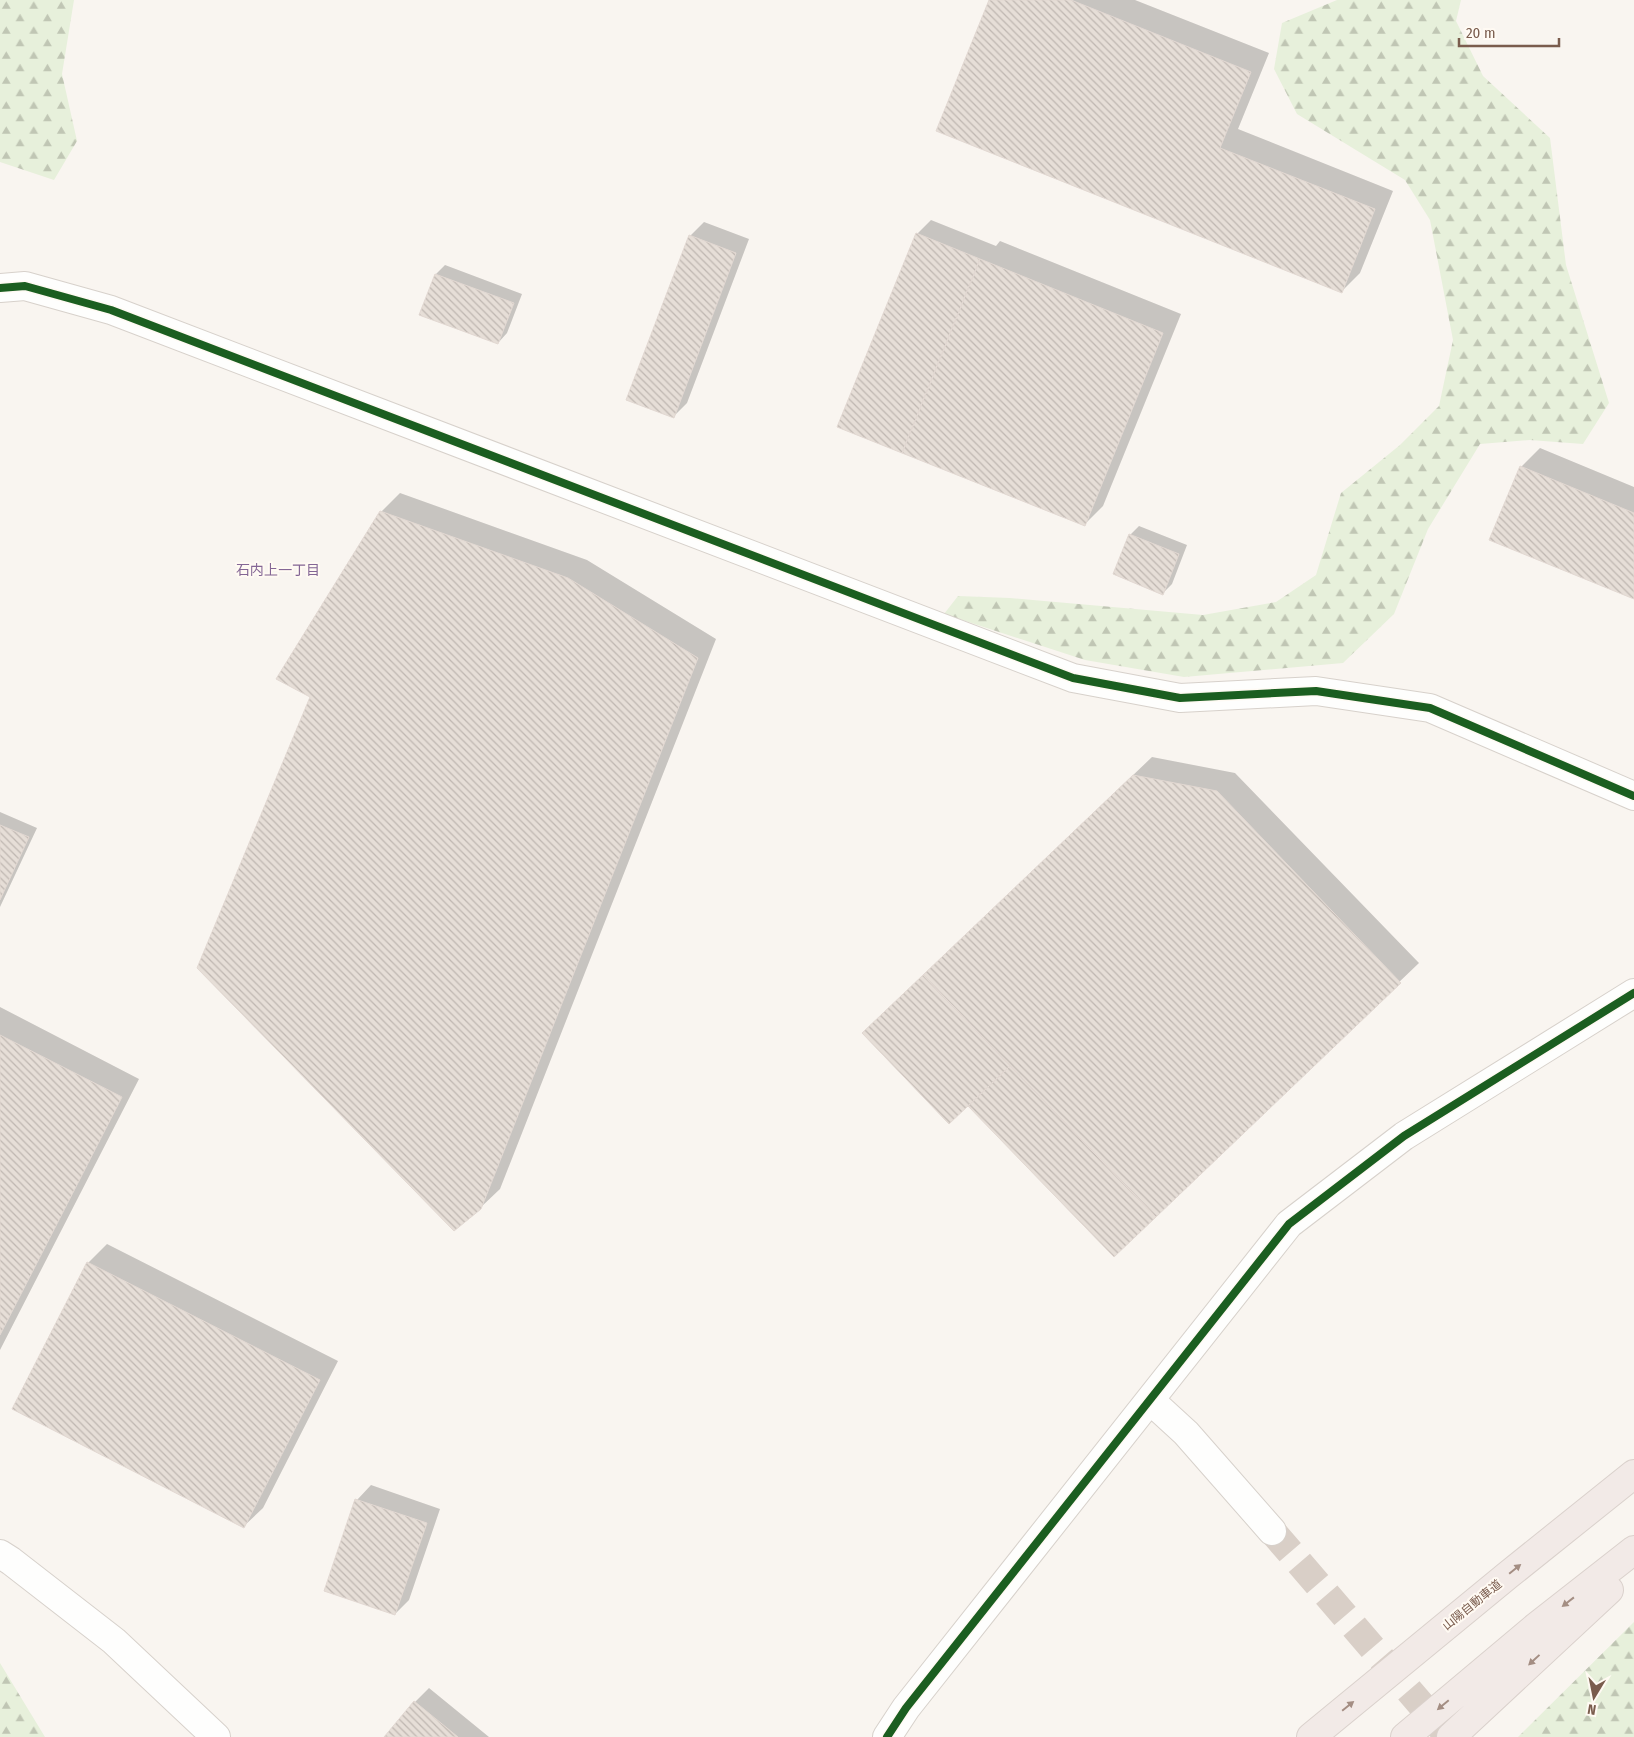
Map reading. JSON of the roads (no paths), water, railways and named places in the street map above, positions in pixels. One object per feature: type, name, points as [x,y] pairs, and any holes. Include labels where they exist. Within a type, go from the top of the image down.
[{"type":"highway","name":"山陽自動車道","points":[[1311,1737],[1634,1474]]},
{"type":"highway","points":[[1405,1737],[1537,1626],[1634,1550]]},
{"type":"highway","points":[[1451,1737],[1634,1567]]},
{"type":"street","points":[[0,288],[25,286],[111,310],[1073,678],[1180,698],[1316,691],[1430,708],[1634,796]]},
{"type":"street","points":[[887,1737],[906,1708],[1289,1224],[1404,1136],[1634,993]]},
{"type":"street","points":[[1150,1400],[1186,1433],[1272,1531]]},
{"type":"street","points":[[0,1554],[114,1641],[216,1737]]},
{"type":"tunnel","points":[[1272,1531],[1449,1737]]},
{"type":"district","name":"石内上一丁目","points":[[278,570]]}]
